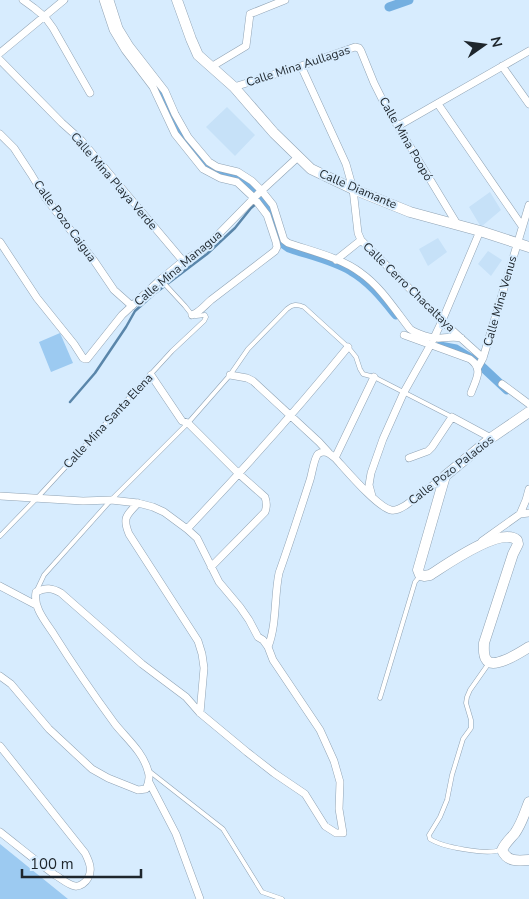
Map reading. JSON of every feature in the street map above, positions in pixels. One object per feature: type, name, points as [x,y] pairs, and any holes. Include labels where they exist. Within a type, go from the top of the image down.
[{"type":"street","points":[[23,0],[44,17],[59,38],[90,93]]},
{"type":"street","points":[[0,53],[64,0]]},
{"type":"street","points":[[103,0],[113,30],[125,50],[153,87],[175,134],[203,169],[220,178],[237,182],[254,198],[267,215],[276,242],[277,247],[274,251],[192,316]]},
{"type":"street","points":[[110,0],[120,28],[130,46],[165,91],[188,137],[210,162],[217,167],[238,172],[262,190],[273,205],[284,240],[336,260],[360,272],[370,280],[410,329],[470,359],[478,367]]},
{"type":"street","name":"Calle Diamante","points":[[177,0],[198,54],[234,87],[274,133],[311,169],[353,189],[410,212],[457,224],[529,247]]},
{"type":"street","points":[[211,67],[246,46],[250,14],[285,0]]},
{"type":"street","name":"Calle Mina Aullagas","points":[[234,87],[355,47],[361,51]]},
{"type":"street","name":"Calle Mina Poopó","points":[[361,51],[385,105],[457,224]]},
{"type":"street","points":[[398,126],[529,51]]},
{"type":"street","name":"Calle Mina Playa Verde","points":[[0,60],[81,140],[183,261]]},
{"type":"street","name":"Calle Cerro Chacaltaya","points":[[301,66],[346,164],[353,189],[360,240],[442,321],[483,358]]},
{"type":"street","points":[[502,66],[529,104]]},
{"type":"street","points":[[438,104],[522,226]]},
{"type":"street","name":"Calle Pozo Caigua","points":[[0,134],[14,148],[45,197],[114,290],[132,306]]},
{"type":"street","name":"Calle Mina Managua","points":[[0,242],[38,298],[85,360],[122,315],[183,261],[204,249],[262,190],[298,157]]},
{"type":"street","name":"Calle Mina Venus","points":[[471,393],[529,205]]},
{"type":"street","points":[[373,497],[369,486],[371,473],[383,440],[404,392],[442,321],[480,231]]},
{"type":"street","points":[[336,260],[360,240]]},
{"type":"street","points":[[404,335],[432,341],[454,336],[461,338]]},
{"type":"street","points":[[187,529],[239,474],[318,385],[348,348]]},
{"type":"street","points":[[151,375],[182,421],[188,423],[265,497],[267,502],[265,512],[211,567]]},
{"type":"street","name":"Calle Pozo Palacios","points":[[230,375],[253,381],[319,442],[380,504],[392,510],[399,509],[417,498],[491,438],[529,412]]},
{"type":"street","points":[[335,458],[374,377]]},
{"type":"street","points":[[502,384],[529,404]]},
{"type":"street","points":[[410,458],[428,451],[452,417],[491,438]]},
{"type":"street","points":[[268,647],[272,636],[279,573],[311,477],[316,456],[324,452],[329,453]]},
{"type":"street","points":[[445,476],[418,570],[420,575],[424,576],[430,575],[474,547],[520,514],[529,489]]},
{"type":"street","points":[[0,496],[84,501],[111,500],[138,503],[164,512],[197,538],[219,582],[240,607],[258,637],[268,647],[273,660],[320,730],[334,762],[340,782],[339,809],[343,833],[336,833],[325,826],[305,794],[267,768],[200,712],[186,697],[142,664],[61,593],[48,588],[36,592],[36,605],[80,676],[141,754],[150,782],[176,834],[200,899]]},
{"type":"street","points":[[138,503],[125,517],[124,524],[198,641],[204,668],[200,712]]},
{"type":"street","points":[[520,514],[529,513]]},
{"type":"street","points":[[474,547],[508,536],[514,537],[518,544],[484,643],[486,660],[489,663],[505,660],[529,647]]},
{"type":"street","points":[[0,586],[36,605]]},
{"type":"street","points":[[0,676],[11,684],[49,729],[92,768],[108,778],[138,790],[146,789],[150,782]]},
{"type":"street","points":[[0,746],[85,853],[90,863],[88,879],[81,885],[75,886],[66,882],[38,863],[0,832]]},
{"type":"street","points":[[529,802],[521,822],[502,850],[509,859],[529,860]]},
{"type":"lane","name":"Calle Mina Santa Elena","points":[[0,536],[206,317],[204,315],[192,316],[160,280]]},
{"type":"lane","points":[[36,592],[44,576],[111,500],[188,423],[230,375],[248,350],[292,305],[298,304],[304,307],[348,348],[356,357],[364,374],[374,377],[452,417]]},
{"type":"lane","points":[[380,698],[415,582],[420,575]]},
{"type":"lane","points":[[489,663],[467,697],[466,703],[471,720],[471,728],[463,739],[452,775],[447,800],[440,817],[429,835],[430,839],[434,842],[462,849],[484,852],[502,850]]},
{"type":"lane","points":[[148,771],[223,829],[262,892],[282,899]]},
{"type":"shaded area","points":[[227,107],[255,135],[235,156],[206,127]]},
{"type":"shaded area","points":[[490,192],[501,210],[481,227],[469,207]]},
{"type":"shaded area","points":[[438,238],[447,252],[428,266],[419,249]]},
{"type":"shaded area","points":[[488,251],[502,260],[491,276],[478,264]]},
{"type":"shaded area","points":[[60,333],[73,363],[51,372],[39,342]]},
{"type":"shaded area","points":[[0,844],[68,899],[0,899]]},
{"type":"waterway","points":[[389,7],[409,0]]},
{"type":"waterway","points":[[151,78],[160,91],[179,131],[207,166],[215,170],[231,173],[249,183],[267,202],[273,213],[282,243],[289,248],[337,264],[358,275],[396,315]]},
{"type":"waterway","points":[[70,402],[95,373],[135,311],[154,294],[207,254],[263,198]]},
{"type":"waterway","points":[[440,346],[456,349],[477,362],[507,390]]}]
